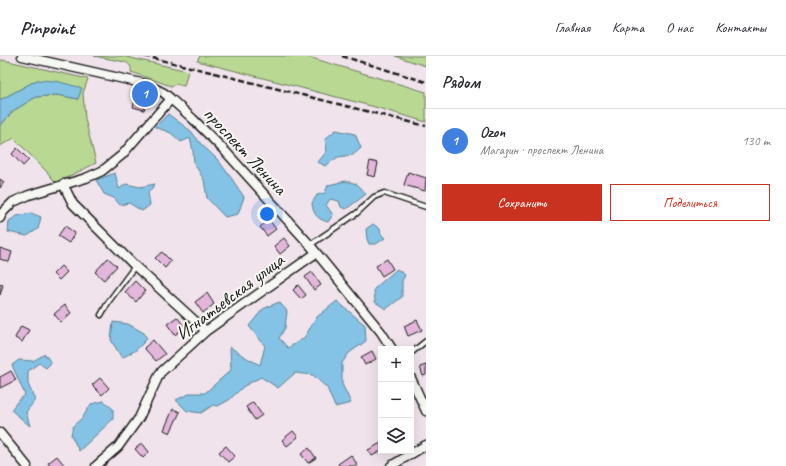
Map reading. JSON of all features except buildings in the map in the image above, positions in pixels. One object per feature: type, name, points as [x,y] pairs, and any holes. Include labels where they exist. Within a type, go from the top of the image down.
[{"type":"street","name":"проспект Ленина","points":[[22,56],[146,84],[172,99],[225,151],[310,245],[381,332],[390,346]]},
{"type":"street","points":[[0,218],[3,212],[13,202],[29,195],[86,178],[102,171],[122,155],[172,99]]},
{"type":"street","points":[[63,184],[73,204],[136,266],[206,330]]},
{"type":"street","name":"Игнатьевская улица","points":[[96,466],[118,447],[139,418],[160,373],[206,330],[316,253]]},
{"type":"street","points":[[413,382],[426,411]]},
{"type":"street","points":[[0,433],[27,466]]},
{"type":"street","points":[[391,466],[426,445]]},
{"type":"lane","points":[[310,245],[357,213],[374,197],[384,193],[426,207]]},
{"type":"lane","points":[[101,315],[109,301],[136,266]]},
{"type":"lane","points":[[414,351],[426,341]]},
{"type":"green space","points":[[94,56],[122,56],[188,71],[184,86],[176,84],[171,86],[131,72],[130,66],[125,62]]},
{"type":"green space","points":[[200,56],[305,56],[426,92],[426,122],[375,107],[197,61]]},
{"type":"green space","points":[[395,56],[426,56],[426,66]]},
{"type":"green space","points":[[0,60],[88,79],[83,93],[85,119],[96,163],[56,183],[14,138],[0,146],[0,126],[13,111],[36,97],[57,95],[78,99],[37,80],[0,100]]},
{"type":"water","points":[[37,80],[56,81],[82,88],[78,99],[57,95],[36,97],[13,111],[0,126],[0,100]]},
{"type":"water","points":[[168,114],[191,131],[201,144],[218,160],[232,179],[244,197],[238,214],[225,217],[207,198],[204,180],[194,163],[190,138],[181,142],[171,133],[155,127]]},
{"type":"water","points":[[336,130],[355,134],[361,148],[353,155],[338,157],[325,166],[318,162],[327,151],[325,139]]},
{"type":"water","points":[[115,173],[119,189],[126,184],[140,187],[155,184],[148,193],[150,205],[142,211],[129,203],[120,205],[114,198],[104,194],[96,180]]},
{"type":"water","points":[[346,181],[357,184],[366,194],[346,209],[341,207],[339,201],[330,199],[326,205],[333,215],[328,222],[318,218],[313,210],[312,203],[317,195],[325,193],[328,185]]},
{"type":"water","points":[[31,213],[41,217],[38,229],[27,236],[8,232],[9,221],[17,216]]},
{"type":"water","points":[[373,224],[380,229],[381,234],[385,238],[376,244],[369,244],[366,229]]},
{"type":"water","points":[[397,269],[405,275],[402,281],[402,297],[386,309],[375,302],[374,289]]},
{"type":"water","points":[[337,301],[365,325],[366,341],[349,353],[342,363],[342,384],[351,403],[335,407],[327,388],[313,375],[295,373],[278,388],[261,377],[244,386],[229,400],[218,406],[213,405],[201,413],[187,411],[176,400],[191,393],[205,393],[231,370],[230,347],[260,365],[265,346],[249,326],[263,309],[279,302],[287,311],[285,328],[279,338],[288,348],[304,338],[317,317]]},
{"type":"water","points":[[113,322],[128,324],[144,333],[147,339],[136,350],[122,358],[111,340]]},
{"type":"water","points":[[45,354],[51,363],[46,368],[39,363],[28,371],[28,384],[35,400],[26,412],[30,426],[11,410],[25,395],[12,365],[19,360],[33,361]]},
{"type":"water","points":[[104,401],[113,409],[113,419],[79,451],[71,435],[73,426],[83,417],[91,404]]},
{"type":"railway","points":[[144,56],[426,126]]},
{"type":"railway","points":[[342,56],[426,82]]},
{"type":"place","name":"Ozon","points":[[145,94]]}]
